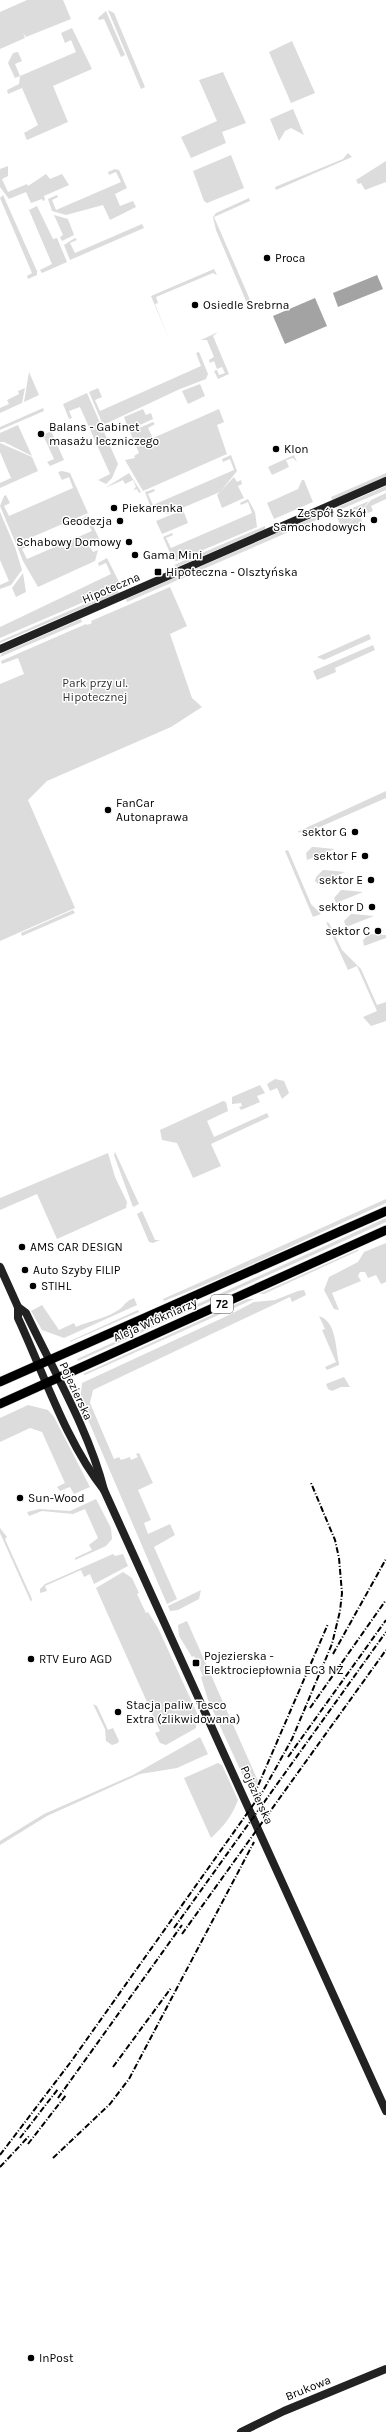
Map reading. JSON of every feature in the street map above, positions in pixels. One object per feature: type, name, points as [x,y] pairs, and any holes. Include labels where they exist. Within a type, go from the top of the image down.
[{"type":"main road","name":"Aleja Włókniarzy","points":[[0,1382],[386,1210]]},
{"type":"main road","name":"Aleja Włókniarzy","points":[[0,1404],[386,1230]]},
{"type":"street","name":"Hipoteczna","points":[[0,649],[386,481]]},
{"type":"street","name":"Pojezierska","points":[[0,1268],[18,1307],[26,1314],[49,1360],[101,1473],[104,1490],[386,2111]]},
{"type":"street","name":"Pojezierska","points":[[18,1307],[18,1318],[39,1365],[93,1477],[104,1490]]},
{"type":"street","name":"Brukowa","points":[[241,2432],[284,2411],[386,2369]]},
{"type":"green space","points":[[27,0],[63,0],[71,19],[26,37],[23,33],[25,38],[0,49],[0,12]]},
{"type":"green space","points":[[108,10],[114,13],[145,87],[141,89]]},
{"type":"green space","points":[[106,11],[125,55],[121,57],[104,19],[99,20],[98,18]]},
{"type":"green space","points":[[72,28],[92,69],[53,86],[68,122],[27,140],[24,133],[38,125],[22,88],[8,94],[7,90],[19,84],[20,76],[76,52],[71,40],[65,43],[61,33]]},
{"type":"green space","points":[[292,41],[315,93],[291,103],[269,52]]},
{"type":"green space","points":[[18,52],[22,61],[15,64],[20,76],[15,78],[8,63],[13,53]]},
{"type":"green space","points":[[223,72],[246,123],[222,132],[226,143],[191,158],[181,137],[217,121],[199,80]]},
{"type":"green space","points":[[293,109],[304,135],[291,128],[285,131],[279,141],[270,119]]},
{"type":"green space","points":[[348,153],[352,157],[276,190],[275,187],[343,159]]},
{"type":"green space","points":[[231,155],[244,188],[207,203],[204,201],[193,171]]},
{"type":"green space","points":[[386,161],[386,182],[365,190],[361,183],[358,184],[356,180]]},
{"type":"green space","points":[[8,166],[8,176],[2,179],[8,192],[27,184],[28,186],[46,174],[50,179],[62,174],[69,185],[44,196],[45,200],[43,201],[42,199],[31,203],[26,192],[9,199],[0,187],[0,169]]},
{"type":"green space","points":[[115,169],[119,170],[127,188],[115,194],[120,206],[133,201],[136,207],[110,220],[103,205],[66,215],[52,211],[48,199],[57,195],[58,197],[52,200],[56,210],[121,182],[116,172],[109,175],[108,172]]},
{"type":"green space","points":[[3,195],[37,271],[37,275],[28,279],[27,276],[32,273],[0,198]]},
{"type":"green space","points":[[249,198],[250,201],[214,217],[251,302],[249,308],[216,230],[213,217],[216,213]]},
{"type":"green space","points":[[37,206],[53,239],[57,238],[67,262],[42,273],[40,270],[52,264],[29,210]]},
{"type":"green space","points":[[54,215],[68,219],[74,235],[62,241],[60,237],[63,235]]},
{"type":"green space","points":[[142,224],[144,228],[70,260],[64,245],[75,238],[77,240],[70,243],[75,253]]},
{"type":"green space","points":[[214,269],[217,275],[213,273],[156,297],[158,303],[155,304],[169,339],[151,296]]},
{"type":"green space","points":[[218,332],[213,336],[229,374],[218,379],[214,371],[217,370],[219,375],[225,373],[222,367],[217,369],[214,361],[210,363],[209,360],[214,357],[207,340],[201,340]]},
{"type":"green space","points":[[199,352],[208,374],[206,379],[180,389],[103,425],[89,392],[98,388],[102,397],[95,400],[100,411],[201,366],[196,353]]},
{"type":"green space","points":[[29,372],[39,395],[24,402]]},
{"type":"green space","points":[[200,384],[205,396],[188,404],[182,391]]},
{"type":"green space","points":[[25,388],[22,403],[0,413],[0,408],[9,404],[7,400],[19,394],[18,391]]},
{"type":"green space","points":[[87,393],[118,464],[112,478],[106,484],[98,480],[110,474],[80,407],[69,411],[72,418],[69,419],[63,404]]},
{"type":"green space","points":[[43,408],[44,411],[0,430],[0,427]]},
{"type":"green space","points":[[143,409],[146,415],[151,413],[153,419],[129,430],[124,417]]},
{"type":"green space","points":[[219,409],[224,422],[217,425],[227,454],[143,491],[125,460],[135,458],[134,456],[139,453],[130,432],[153,422],[155,424],[148,428],[153,438]]},
{"type":"green space","points":[[18,425],[32,456],[4,442],[0,442],[0,433]]},
{"type":"green space","points":[[51,431],[64,460],[50,466],[47,462],[54,459],[43,435]]},
{"type":"green space","points":[[0,443],[32,457],[38,471],[0,488],[0,483],[11,478],[0,452]]},
{"type":"green space","points":[[231,455],[237,471],[220,492],[168,514],[151,508],[145,492],[154,489],[155,491],[148,494],[153,505],[234,470],[230,459],[223,462],[222,459]]},
{"type":"green space","points":[[294,455],[297,462],[293,458],[286,460],[289,467],[272,475],[268,467]]},
{"type":"green space","points":[[62,471],[70,473],[88,513],[16,544],[0,506],[4,496],[6,495],[10,503],[4,506],[9,516],[73,488],[69,477],[62,480],[58,472]]},
{"type":"green space","points":[[129,473],[141,492],[139,493],[137,489],[133,490],[136,487],[133,480],[125,484],[123,480],[105,488]]},
{"type":"green space","points":[[386,473],[386,477],[332,500],[331,497]]},
{"type":"green space","points":[[234,477],[237,482],[241,480],[242,484],[238,486],[244,498],[222,508],[217,495]]},
{"type":"green space","points":[[302,480],[304,480],[313,502],[274,519],[267,503],[298,489]]},
{"type":"green space","points":[[386,486],[386,490],[337,511],[336,508]]},
{"type":"green space","points":[[386,493],[386,499],[371,506],[373,511],[360,516],[363,524],[344,533],[342,529],[360,513],[371,500]]},
{"type":"green space","points":[[248,499],[255,512],[257,527],[177,561],[173,560],[163,537],[172,533],[173,535],[166,538],[171,548],[252,513],[248,502],[241,505],[240,503]]},
{"type":"green space","points":[[369,501],[360,513],[342,528],[336,515]]},
{"type":"green space","points":[[183,510],[188,523],[162,534],[156,521]]},
{"type":"green space","points":[[0,512],[15,547],[22,570],[11,585],[0,589],[0,585],[9,581],[0,560]]},
{"type":"green space","points":[[88,515],[101,543],[99,547],[97,543],[90,547],[93,552],[98,550],[95,561],[38,587],[23,561],[17,546],[27,542],[28,546],[22,549],[27,559],[92,531],[87,521],[81,523],[79,520]]},
{"type":"green space","points":[[319,515],[321,518],[127,602],[126,599]]},
{"type":"green space","points":[[265,526],[265,529],[177,567],[174,565]]},
{"type":"green space","points":[[107,558],[119,582],[114,589],[0,638],[0,627],[111,574],[106,563],[99,566],[98,563]]},
{"type":"green space","points":[[23,573],[26,592],[16,597],[12,588]]},
{"type":"green space","name":"Park przy ul. Hipotecznej","points":[[170,587],[187,626],[170,634],[192,698],[202,707],[171,727],[47,781],[28,800],[75,908],[0,941],[0,684],[24,674],[18,658],[2,664],[1,661],[86,624],[92,623],[91,621]]},
{"type":"green space","points":[[117,590],[119,593],[0,643],[0,641]]},
{"type":"green space","points":[[81,619],[82,622],[0,657],[2,653]]},
{"type":"green space","points":[[369,634],[371,639],[324,660],[317,657]]},
{"type":"green space","points":[[373,645],[375,650],[335,668],[336,672],[317,680],[313,671]]},
{"type":"green space","points":[[386,791],[386,798],[306,833],[297,832]]},
{"type":"green space","points":[[312,847],[335,849],[307,860],[306,853]]},
{"type":"green space","points":[[288,850],[311,904],[321,914],[313,917],[285,851]]},
{"type":"green space","points":[[323,870],[345,872],[318,884],[315,881],[316,877]]},
{"type":"green space","points":[[341,890],[363,892],[336,903],[334,898]]},
{"type":"green space","points":[[73,910],[75,913],[22,936],[21,933]]},
{"type":"green space","points":[[351,914],[374,916],[346,927],[344,921]]},
{"type":"green space","points":[[326,922],[329,923],[342,950],[361,969],[377,1005],[386,1002],[386,1021],[371,1026],[363,1017],[377,1011],[357,966],[348,970]]},
{"type":"green space","points":[[369,934],[386,935],[386,938],[364,946],[363,940]]},
{"type":"green space","points":[[275,1079],[284,1081],[289,1093],[282,1099],[277,1088],[270,1091],[267,1084]]},
{"type":"green space","points":[[260,1085],[265,1093],[257,1096],[260,1102],[241,1110],[239,1107],[242,1106],[241,1103],[232,1104],[232,1097]]},
{"type":"green space","points":[[223,1101],[226,1102],[228,1111],[207,1121],[214,1137],[267,1113],[269,1117],[211,1144],[221,1166],[193,1178],[177,1143],[162,1140],[160,1130]]},
{"type":"green space","points":[[115,1152],[139,1204],[133,1207],[114,1155]]},
{"type":"green space","points":[[108,1153],[115,1177],[127,1202],[126,1208],[57,1239],[37,1194],[0,1210],[0,1198]]},
{"type":"green space","points":[[386,1199],[386,1203],[248,1266],[164,1301],[163,1299]]},
{"type":"green space","points":[[142,1211],[155,1240],[160,1240],[153,1243],[149,1242],[137,1214]]},
{"type":"green space","points":[[386,1218],[386,1222],[78,1361],[77,1359]]},
{"type":"green space","points":[[386,1243],[386,1282],[381,1284],[376,1275],[368,1278],[365,1272],[360,1272],[358,1276],[361,1281],[332,1293],[339,1310],[334,1309],[324,1290],[329,1277],[358,1262],[364,1252]]},
{"type":"green space","points":[[359,1249],[358,1251],[264,1294],[259,1294]]},
{"type":"green space","points":[[304,1290],[306,1295],[292,1302],[290,1297],[93,1390],[90,1403],[114,1459],[119,1457],[121,1460],[130,1457],[131,1460],[138,1457],[136,1454],[139,1453],[153,1483],[138,1490],[151,1520],[144,1523],[148,1534],[170,1524],[175,1535],[154,1547],[177,1599],[167,1604],[80,1401],[82,1383],[254,1302],[275,1300]]},
{"type":"green space","points":[[134,1298],[137,1305],[64,1338],[42,1330],[31,1311],[42,1305],[59,1330],[74,1323],[76,1327],[110,1315]]},
{"type":"green space","points":[[247,1299],[254,1299],[85,1375],[83,1374]]},
{"type":"green space","points":[[138,1310],[139,1312],[70,1342],[70,1341]]},
{"type":"green space","points":[[319,1316],[325,1319],[332,1329],[339,1363],[339,1365],[327,1370],[325,1367],[336,1362],[322,1330],[325,1329]]},
{"type":"green space","points":[[344,1377],[350,1387],[341,1387],[332,1391],[328,1389],[326,1384]]},
{"type":"green space","points":[[28,1405],[48,1410],[54,1417],[90,1487],[74,1494],[70,1487],[60,1491],[57,1487],[65,1483],[42,1432],[30,1428],[0,1442],[0,1418]]},
{"type":"green space","points":[[96,1499],[111,1528],[112,1539],[106,1546],[75,1560],[75,1558],[92,1550],[89,1545],[98,1538],[85,1509],[73,1514],[42,1511],[29,1516],[27,1512],[39,1509],[70,1511]]},
{"type":"green space","points":[[0,1528],[7,1537],[5,1539],[32,1599],[31,1602],[0,1533]]},
{"type":"green space","points":[[113,1554],[115,1556],[123,1554],[128,1566],[94,1584],[90,1574],[84,1577],[81,1570],[45,1586],[47,1591],[40,1593],[40,1589],[45,1584]]},
{"type":"green space","points":[[123,1572],[132,1578],[139,1593],[137,1594],[146,1613],[148,1612],[158,1628],[197,1713],[196,1728],[166,1745],[160,1743],[155,1733],[160,1731],[96,1588]]},
{"type":"green space","points":[[201,1590],[199,1599],[178,1610],[170,1611],[168,1606]]},
{"type":"green space","points":[[187,1621],[258,1781],[253,1791],[250,1791],[208,1700],[201,1677],[203,1676],[194,1656],[192,1657],[179,1636],[178,1625]]},
{"type":"green space","points":[[93,1704],[97,1706],[108,1730],[113,1728],[119,1741],[118,1743],[112,1745],[106,1741],[105,1729]]},
{"type":"green space","points":[[200,1737],[208,1754],[177,1768],[140,1774],[47,1816],[0,1845],[0,1841],[44,1814],[133,1775]]},
{"type":"green space","points":[[218,1763],[222,1765],[238,1800],[227,1820],[211,1838],[184,1778]]},
{"type":"shaded area","points":[[377,275],[383,289],[338,307],[333,293]]},
{"type":"shaded area","points":[[315,298],[327,326],[285,344],[273,316]]},
{"type":"railway","points":[[0,2155],[70,2063],[263,1791],[292,1739],[332,1644],[340,1611],[342,1593],[339,1558],[335,1540],[311,1483]]},
{"type":"railway","points":[[333,1654],[386,1559]]},
{"type":"railway","points":[[310,1708],[386,1600]]},
{"type":"railway","points":[[288,1757],[386,1620]]},
{"type":"railway","points":[[254,1795],[328,1624]]},
{"type":"railway","points":[[174,1928],[386,1632]]},
{"type":"railway","points":[[182,1934],[386,1650]]},
{"type":"railway","points":[[53,2158],[110,2104],[129,2079],[254,1842]]},
{"type":"railway","points":[[58,2098],[182,1925]]},
{"type":"railway","points":[[113,2067],[171,1988]]},
{"type":"railway","points":[[20,2138],[58,2089]]},
{"type":"railway","points":[[28,2144],[66,2095]]},
{"type":"railway","points":[[0,2167],[30,2135]]},
{"type":"place","name":"Proca","points":[[267,258]]},
{"type":"place","name":"Osiedle Srebrna","points":[[195,305]]},
{"type":"place","name":"Balans - Gabinet masażu leczniczego","points":[[41,434]]},
{"type":"place","name":"Klon","points":[[276,449]]},
{"type":"place","name":"Piekarenka","points":[[114,508]]},
{"type":"place","name":"Zespół Szkół Samochodowych","points":[[374,520]]},
{"type":"place","name":"Geodezja","points":[[120,521]]},
{"type":"place","name":"Schabowy Domowy","points":[[129,542]]},
{"type":"place","name":"Gama Mini","points":[[135,555]]},
{"type":"place","name":"Hipoteczna - Olsztyńska","points":[[158,572]]},
{"type":"place","name":"FanCar Autonaprawa","points":[[108,810]]},
{"type":"place","name":"sektor G","points":[[355,832]]},
{"type":"place","name":"sektor F","points":[[365,856]]},
{"type":"place","name":"sektor E","points":[[371,880]]},
{"type":"place","name":"sektor D","points":[[372,907]]},
{"type":"place","name":"sektor C","points":[[378,931]]},
{"type":"place","name":"AMS CAR DESIGN","points":[[22,1247]]},
{"type":"place","name":"Auto Szyby FILIP","points":[[25,1270]]},
{"type":"place","name":"STIHL","points":[[33,1286]]},
{"type":"place","name":"Sun-Wood","points":[[20,1498]]},
{"type":"place","name":"RTV Euro AGD","points":[[31,1659]]},
{"type":"place","name":"Pojezierska - Elektrociepłownia EC3 NŻ","points":[[196,1663]]},
{"type":"place","name":"Stacja paliw Tesco Extra (zlikwidowana)","points":[[118,1712]]},
{"type":"place","name":"InPost","points":[[31,2358]]}]
